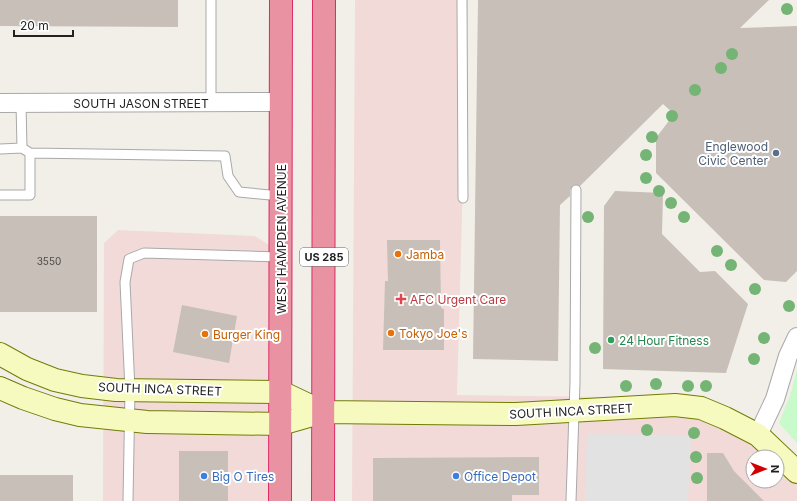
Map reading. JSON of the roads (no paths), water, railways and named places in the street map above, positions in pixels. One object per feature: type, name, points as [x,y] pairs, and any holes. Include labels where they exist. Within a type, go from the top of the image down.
[{"type":"highway","name":"WEST HAMPDEN AVENUE","points":[[280,501],[281,0]]},
{"type":"highway","name":"US 285","points":[[323,501],[324,0]]},
{"type":"street","name":"SOUTH JASON STREET","points":[[0,103],[281,102]]},
{"type":"street","points":[[758,435],[775,399],[788,356],[797,337]]},
{"type":"street","name":"SOUTH INCA STREET","points":[[0,354],[27,369],[55,380],[82,386],[130,390],[281,392],[323,412]]},
{"type":"street","name":"SOUTH INCA STREET","points":[[0,388],[55,409],[130,421],[281,424],[323,412],[472,415],[675,405],[701,408],[725,418],[758,435],[797,472]]},
{"type":"lane","points":[[211,0],[211,102]]},
{"type":"lane","points":[[462,0],[464,198]]},
{"type":"lane","points":[[21,103],[22,148]]},
{"type":"lane","points":[[0,149],[22,148],[30,153],[225,156],[228,176],[239,192],[281,196]]},
{"type":"lane","points":[[0,195],[30,195],[30,153]]},
{"type":"lane","points":[[571,501],[575,411],[576,190]]},
{"type":"lane","points":[[128,501],[130,390],[125,282],[129,259],[144,253],[281,256]]},
{"type":"place","name":"Englewood Civic Center","points":[[776,153]]},
{"type":"place","name":"Jamba","points":[[398,254]]},
{"type":"place","name":"AFC Urgent Care","points":[[401,299]]},
{"type":"place","name":"Tokyo Joe's","points":[[391,333]]},
{"type":"place","name":"Burger King","points":[[205,334]]},
{"type":"place","name":"24 Hour Fitness","points":[[611,340]]},
{"type":"place","name":"Big O Tires","points":[[204,476]]},
{"type":"place","name":"Office Depot","points":[[456,476]]}]
